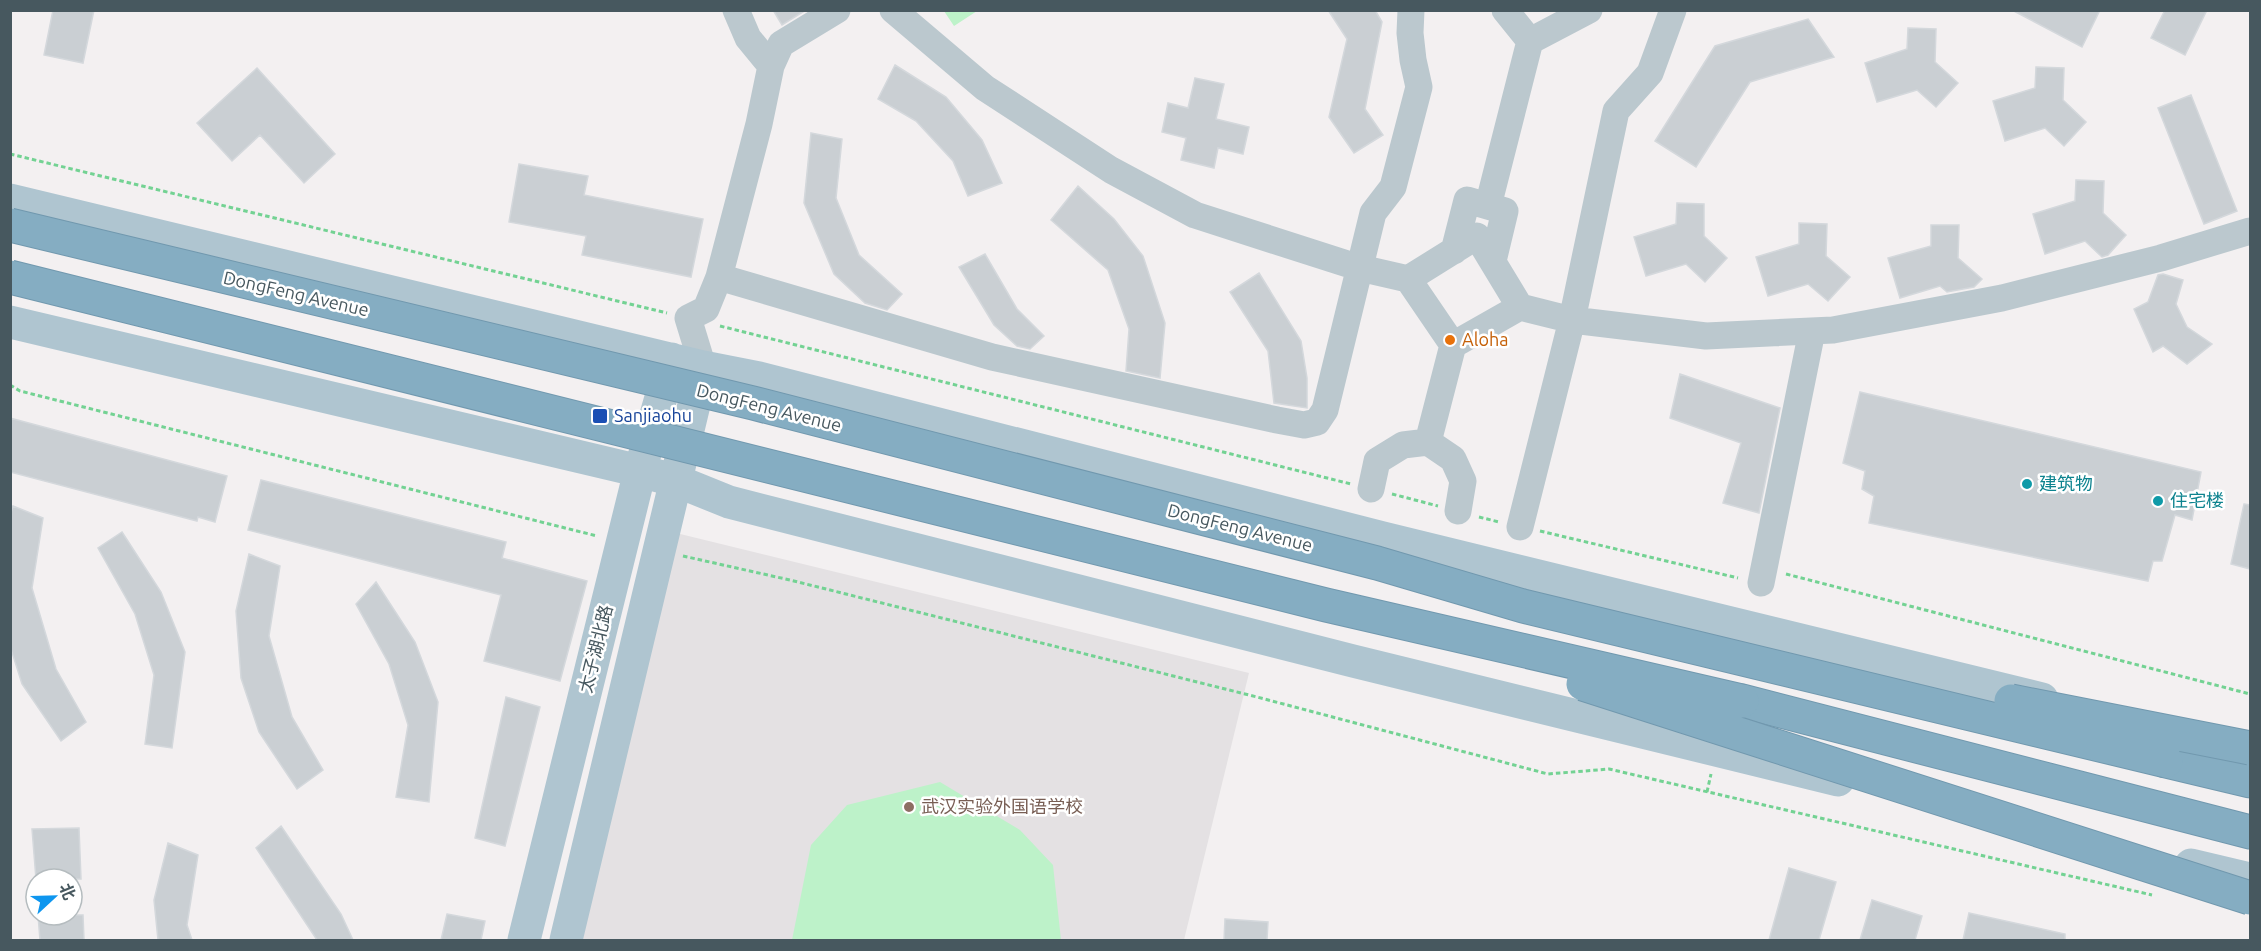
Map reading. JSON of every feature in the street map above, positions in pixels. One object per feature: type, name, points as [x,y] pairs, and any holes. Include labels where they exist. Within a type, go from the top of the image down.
[{"type":"highway","name":"DongFeng Avenue","points":[[10,225],[765,406],[1377,563],[1523,606]]},
{"type":"highway","points":[[10,277],[1326,605],[1742,701],[2250,832]]},
{"type":"highway","points":[[1326,605],[1735,731],[2250,898]]},
{"type":"highway","points":[[1523,606],[2250,750]]},
{"type":"highway","points":[[1523,606],[2250,781]]},
{"type":"main road","points":[[10,200],[703,367],[759,378],[1383,538],[2250,750]]},
{"type":"main road","points":[[10,322],[640,471],[677,481],[729,502],[1341,658],[2250,879]]},
{"type":"main road","name":"太子湖北路","points":[[524,940],[640,471],[672,359]]},
{"type":"main road","name":"太子湖北路","points":[[566,940],[703,367]]},
{"type":"street","points":[[736,10],[747,38],[771,66]]},
{"type":"street","points":[[703,367],[688,318],[706,309],[719,277],[759,124],[771,66],[781,44],[837,10]]},
{"type":"street","points":[[893,10],[985,88],[1111,170],[1195,215],[1360,268],[1408,279],[1453,345]]},
{"type":"street","points":[[719,277],[992,357],[1121,387],[1304,425],[1317,423],[1325,410],[1373,213],[1393,187],[1419,87],[1410,33],[1411,10]]},
{"type":"street","points":[[1505,10],[1530,40]]},
{"type":"street","points":[[1488,206],[1530,40],[1589,10]]},
{"type":"street","points":[[1520,527],[1572,320],[1616,111],[1650,73],[1673,10]]},
{"type":"street","points":[[1454,251],[1467,200],[1505,211],[1492,261]]},
{"type":"street","points":[[1428,442],[1453,345],[1520,308],[1572,320],[1707,336],[1833,330],[2002,298],[2161,258],[2250,231]]},
{"type":"street","points":[[1408,279],[1477,236],[1520,308]]},
{"type":"street","points":[[1762,576],[1812,331]]},
{"type":"street","points":[[1371,489],[1377,461],[1403,444],[1428,442],[1453,459],[1460,474],[1463,481],[1458,511]]},
{"type":"path","points":[[10,154],[688,318]]},
{"type":"path","points":[[10,384],[20,392],[622,542]]},
{"type":"path","points":[[658,551],[790,580],[1257,696],[1548,774],[1609,769],[2152,895]]},
{"type":"path","points":[[1762,576],[2250,694]]},
{"type":"shaded area","name":"武汉实验外国语学校","points":[[668,531],[1249,673],[1184,940],[571,940]]},
{"type":"green space","points":[[944,11],[977,11],[954,26]]},
{"type":"green space","points":[[940,782],[1020,830],[1053,865],[1061,940],[792,940],[811,845],[847,805]]},
{"type":"building","points":[[53,10],[94,10],[83,63],[44,55]]},
{"type":"building","points":[[773,10],[806,10],[782,25]]},
{"type":"building","points":[[1328,10],[1375,10],[1382,22],[1365,109],[1383,135],[1354,153],[1329,117],[1347,39]]},
{"type":"building","points":[[2012,10],[2100,10],[2082,47]]},
{"type":"building","points":[[2165,10],[2207,10],[2185,55],[2151,38]]},
{"type":"building","points":[[1808,19],[1834,57],[1750,82],[1696,167],[1655,141],[1715,46]]},
{"type":"building","points":[[1908,28],[1936,29],[1935,62],[1958,83],[1936,107],[1917,90],[1877,102],[1865,63],[1907,49]]},
{"type":"building","points":[[895,65],[946,97],[982,140],[1002,183],[968,196],[953,161],[916,121],[878,99]]},
{"type":"building","points":[[2036,67],[2064,68],[2063,100],[2086,122],[2064,146],[2045,128],[2005,141],[1993,101],[2035,88]]},
{"type":"building","points":[[257,68],[335,154],[304,183],[260,135],[232,161],[197,123]]},
{"type":"building","points":[[1195,78],[1224,84],[1216,119],[1249,127],[1243,154],[1218,148],[1214,168],[1181,160],[1186,138],[1162,132],[1168,103],[1188,108]]},
{"type":"building","points":[[2191,95],[2237,211],[2204,224],[2158,108]]},
{"type":"building","points":[[811,133],[842,139],[836,198],[859,255],[902,294],[887,310],[865,303],[834,274],[804,203]]},
{"type":"building","points":[[519,164],[588,176],[584,195],[703,219],[691,277],[582,255],[586,236],[509,222]]},
{"type":"building","points":[[2076,180],[2104,181],[2103,213],[2126,235],[2108,255],[2102,257],[2085,241],[2045,254],[2033,214],[2075,201]]},
{"type":"building","points":[[1078,186],[1114,219],[1143,256],[1165,323],[1160,378],[1126,371],[1129,329],[1108,270],[1051,220]]},
{"type":"building","points":[[1677,203],[1704,204],[1704,236],[1727,258],[1705,282],[1686,264],[1646,276],[1634,237],[1676,224]]},
{"type":"building","points":[[1799,223],[1827,224],[1826,256],[1850,277],[1828,301],[1808,284],[1768,296],[1756,257],[1799,244]]},
{"type":"building","points":[[1931,225],[1959,225],[1958,258],[1982,279],[1974,287],[1947,292],[1940,286],[1900,298],[1888,258],[1931,246]]},
{"type":"building","points":[[985,254],[1017,309],[1044,336],[1030,349],[1017,346],[994,325],[959,267]]},
{"type":"building","points":[[1259,273],[1301,341],[1307,378],[1307,408],[1274,403],[1268,351],[1230,292]]},
{"type":"building","points":[[2163,274],[2183,280],[2176,304],[2187,327],[2212,344],[2187,364],[2163,346],[2153,352],[2134,309],[2148,302],[2158,275]]},
{"type":"building","points":[[1680,374],[1780,408],[1759,513],[1723,503],[1741,443],[1670,418]]},
{"type":"building","name":"建筑物","points":[[1860,392],[2201,472],[2192,520],[2175,515],[2162,561],[2153,561],[2148,581],[1869,523],[1874,496],[1862,489],[1865,471],[1843,463]]},
{"type":"building","points":[[10,418],[227,476],[215,522],[198,517],[197,521],[10,472]]},
{"type":"building","points":[[261,480],[506,542],[502,558],[587,581],[560,681],[484,661],[501,595],[248,530]]},
{"type":"building","points":[[2244,504],[2250,505],[2250,569],[2231,564]]},
{"type":"building","points":[[13,506],[43,518],[32,588],[56,669],[86,722],[61,741],[22,684],[10,646],[10,516]]},
{"type":"building","points":[[122,532],[161,592],[185,652],[172,748],[145,744],[154,675],[135,614],[98,548]]},
{"type":"building","points":[[249,554],[280,566],[269,636],[292,717],[323,770],[297,789],[259,732],[241,678],[236,611]]},
{"type":"building","points":[[376,582],[415,642],[438,702],[429,802],[396,797],[408,725],[389,664],[356,604]]},
{"type":"building","points":[[506,697],[540,707],[505,846],[475,838]]},
{"type":"building","points":[[281,826],[341,914],[353,940],[317,940],[256,848]]},
{"type":"building","points":[[79,828],[81,867],[35,867],[32,829]]},
{"type":"building","points":[[168,843],[198,855],[187,925],[192,940],[158,940],[154,900]]},
{"type":"building","points":[[1789,868],[1836,882],[1819,940],[1769,940]]},
{"type":"building","points":[[1872,900],[1922,916],[1915,940],[1860,940]]},
{"type":"building","points":[[1969,913],[2065,934],[2065,940],[1963,940]]},
{"type":"building","points":[[447,914],[485,921],[481,940],[441,940]]},
{"type":"building","points":[[1225,919],[1268,922],[1267,940],[1224,940]]},
{"type":"building","points":[[39,927],[83,927],[84,940],[40,940]]},
{"type":"place","name":"Aloha","points":[[1450,340]]},
{"type":"place","name":"Sanjiaohu","points":[[600,416]]},
{"type":"place","name":"建筑物","points":[[2027,484]]},
{"type":"place","name":"住宅楼","points":[[2158,501]]},
{"type":"place","name":"武汉实验外国语学校","points":[[909,807]]}]
